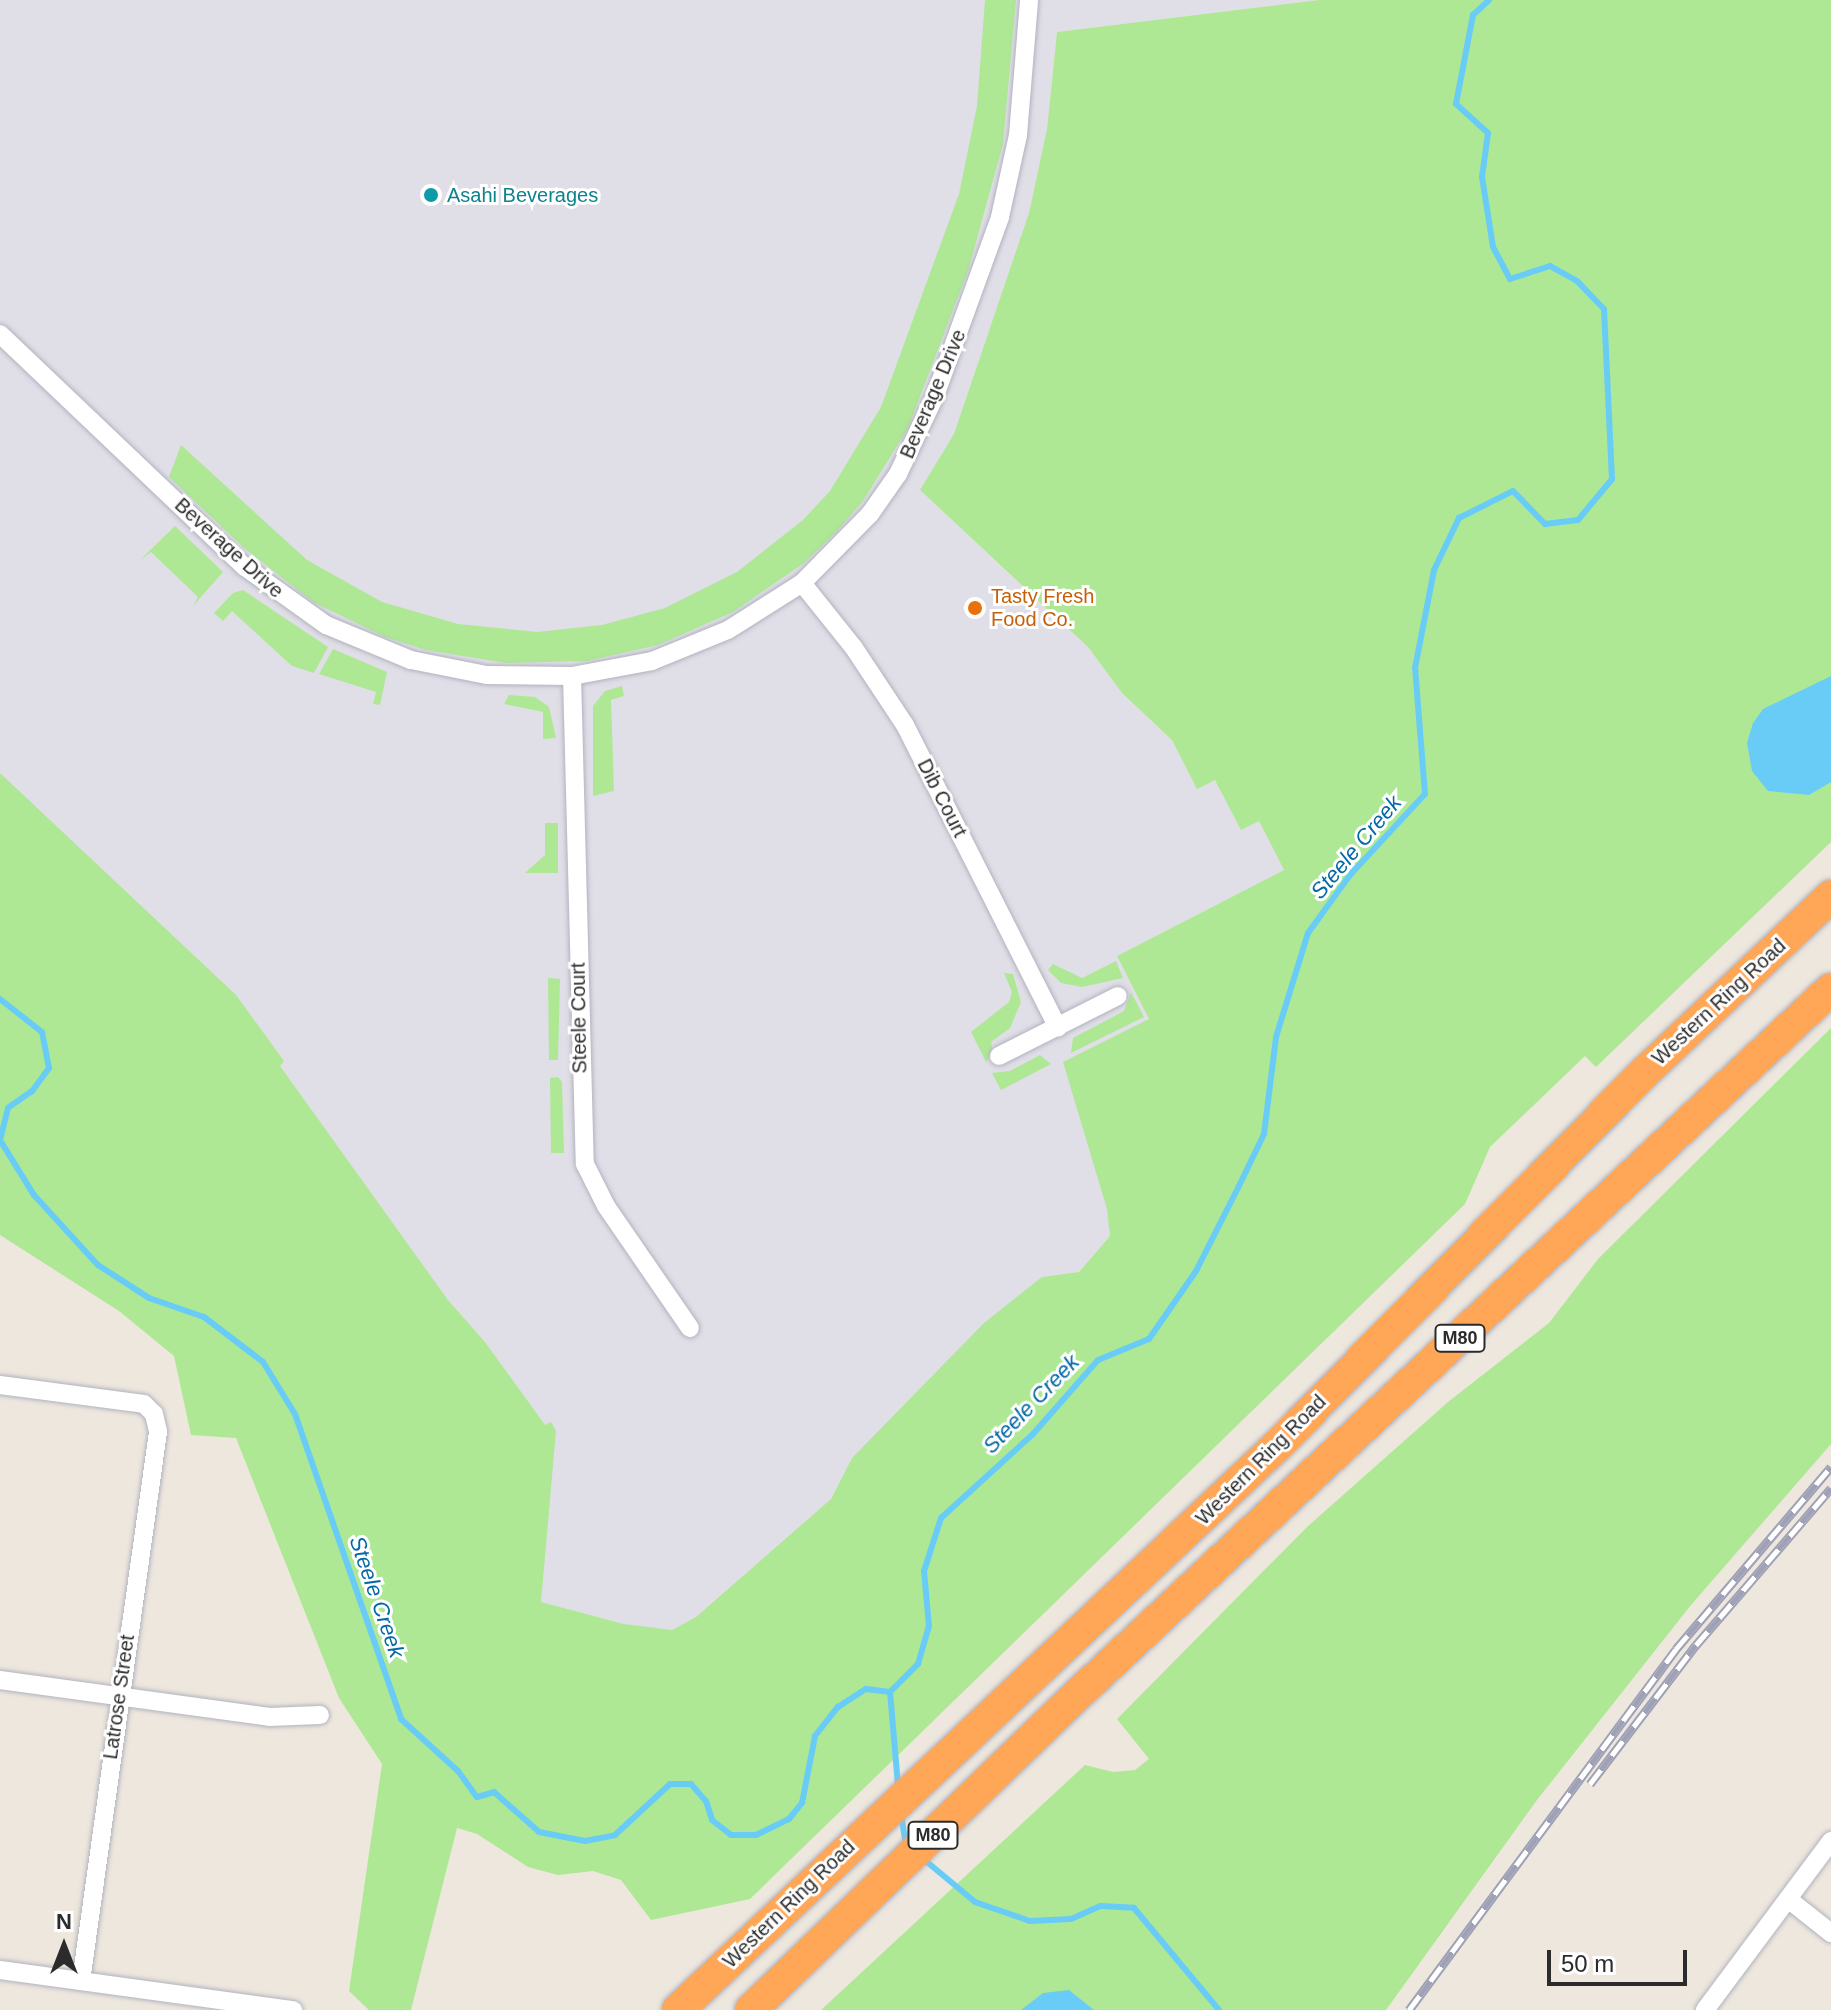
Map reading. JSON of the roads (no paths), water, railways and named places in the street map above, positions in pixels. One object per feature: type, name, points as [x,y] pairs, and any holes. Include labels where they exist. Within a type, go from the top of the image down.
[{"type":"highway","points":[[1643,1074],[1831,885]]},
{"type":"highway","name":"Western Ring Road","points":[[678,2010],[1278,1445],[1643,1074],[1831,896]]},
{"type":"highway","name":"M80","points":[[752,2010],[1087,1686],[1831,989]]},
{"type":"highway","points":[[667,2010],[761,1931]]},
{"type":"street","name":"Beverage Drive","points":[[0,334],[245,567],[326,625],[382,650],[452,670],[572,676],[652,661],[690,648],[768,608],[802,583],[870,514],[898,474],[935,396],[983,270],[1007,187],[1025,82],[1029,0]]},
{"type":"street","name":"Dib Court","points":[[802,583],[854,648],[905,725],[1058,1028]]},
{"type":"street","name":"Steele Court","points":[[572,676],[585,1164],[606,1206],[690,1328]]},
{"type":"street","points":[[999,1056],[1118,996]]},
{"type":"street","name":"Latrose Street","points":[[0,1385],[144,1404],[154,1414],[158,1432],[118,1697],[81,1981]]},
{"type":"street","points":[[0,1680],[269,1717],[320,1715]]},
{"type":"street","points":[[1705,2010],[1831,1841]]},
{"type":"street","points":[[1788,1899],[1831,1933]]},
{"type":"street","points":[[0,1970],[81,1981],[167,2001],[293,2010]]},
{"type":"water","points":[[1831,676],[1831,782],[1809,795],[1768,791],[1752,771],[1747,743],[1753,723],[1763,709]]},
{"type":"water","points":[[1069,1990],[1094,2010],[1021,2010],[1043,1993]]},
{"type":"waterway","name":"Steele Creek","points":[[890,1692],[918,1664],[929,1626],[924,1571],[941,1518],[1033,1434],[1098,1360],[1149,1339],[1196,1271],[1238,1188],[1264,1134],[1276,1037],[1308,933],[1350,875],[1425,794],[1415,668],[1434,570],[1459,518],[1513,491],[1545,524],[1578,520],[1612,479],[1604,309],[1577,281],[1550,266],[1510,279],[1493,247],[1482,177],[1488,133],[1456,104],[1473,15],[1489,0]]},
{"type":"waterway","name":"Steele Creek","points":[[0,999],[42,1032],[49,1068],[32,1091],[8,1108],[0,1140],[34,1195],[98,1265],[149,1298],[204,1317],[263,1362],[295,1414],[401,1719],[458,1771],[477,1797],[494,1792],[539,1832],[585,1841],[615,1835],[670,1784],[691,1784],[706,1801],[712,1820],[731,1835],[756,1835],[789,1819],[802,1803],[815,1736],[838,1707],[866,1689],[890,1692],[898,1786]]},
{"type":"waterway","name":"Steele Creek","points":[[901,1814],[906,1845]]},
{"type":"waterway","name":"Steele Creek","points":[[921,1857],[975,1902],[1030,1921],[1071,1919],[1100,1906],[1134,1908],[1219,2010]]},
{"type":"railway","points":[[1409,2010],[1676,1649],[1831,1467]]},
{"type":"railway","points":[[1590,1784],[1696,1645],[1831,1488]]},
{"type":"place","name":"Asahi Beverages","points":[[431,195]]},
{"type":"place","name":"Tasty Fresh Food Co.","points":[[975,608]]}]
